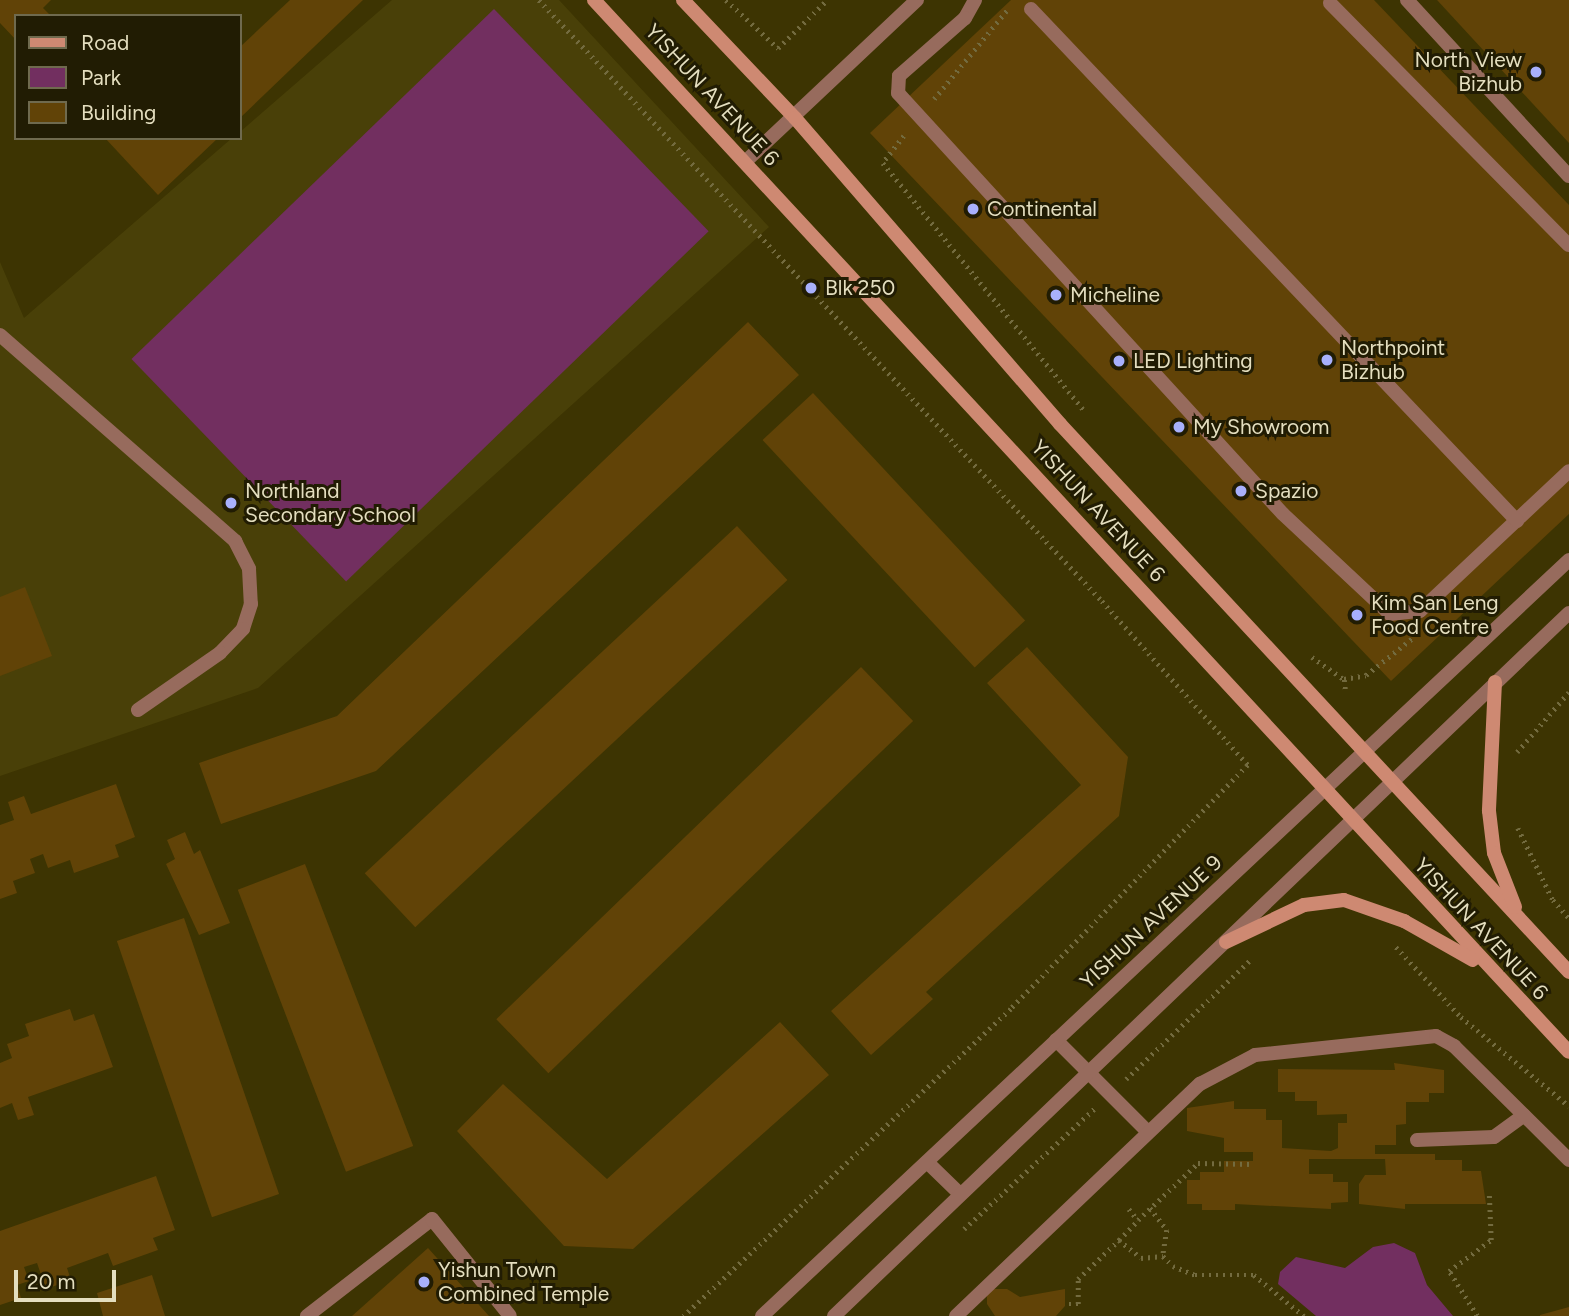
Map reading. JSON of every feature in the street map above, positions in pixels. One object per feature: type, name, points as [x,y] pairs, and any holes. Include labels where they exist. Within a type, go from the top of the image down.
[{"type":"main road","name":"YISHUN AVENUE 6","points":[[594,0],[1354,820],[1483,966],[1569,1052]]},
{"type":"main road","name":"YISHUN AVENUE 6","points":[[683,0],[795,118],[1060,424],[1569,972]]},
{"type":"main road","points":[[1495,682],[1489,811],[1494,853],[1518,915]]},
{"type":"main road","points":[[1226,942],[1304,905],[1343,900],[1404,921],[1483,966]]},
{"type":"street","points":[[746,161],[795,118],[917,0]]},
{"type":"street","points":[[975,0],[965,18],[899,76],[898,93],[1283,514],[1390,614],[1420,611],[1569,471]]},
{"type":"street","points":[[1407,0],[1569,176]]},
{"type":"street","points":[[1330,3],[1569,245]]},
{"type":"street","points":[[1031,9],[1517,521]]},
{"type":"street","points":[[0,335],[234,541],[249,569],[251,604],[243,629],[220,653],[138,710]]},
{"type":"street","name":"YISHUN AVENUE 9","points":[[762,1316],[1363,750],[1569,560]]},
{"type":"street","points":[[834,1316],[1085,1072],[1226,942],[1354,820],[1392,779],[1569,613]]},
{"type":"street","points":[[956,1316],[1147,1131],[1200,1084],[1255,1055],[1436,1036],[1454,1046],[1569,1160]]},
{"type":"street","points":[[1056,1040],[1085,1072],[1147,1131]]},
{"type":"street","points":[[1418,1140],[1494,1137],[1524,1115]]},
{"type":"street","points":[[927,1162],[960,1194]]},
{"type":"street","points":[[307,1316],[432,1219],[510,1316]]},
{"type":"path","points":[[539,0],[1093,591],[1248,765],[1011,1009],[684,1316]]},
{"type":"path","points":[[726,0],[778,48],[827,0]]},
{"type":"path","points":[[1016,0],[883,163],[1094,422]]},
{"type":"path","points":[[1303,650],[1344,678]]},
{"type":"path","points":[[1512,761],[1569,692]]},
{"type":"path","points":[[1516,822],[1553,900],[1569,918]]},
{"type":"path","points":[[1069,1304],[1079,1304],[1079,1279],[1199,1163],[1252,1164]]},
{"type":"path","points":[[1477,1316],[1449,1271],[1491,1240],[1489,1192]]},
{"type":"path","points":[[1150,1208],[1167,1230],[1163,1256]]},
{"type":"path","points":[[1129,1209],[1138,1220]]},
{"type":"path","points":[[1119,1240],[1141,1258],[1163,1256],[1195,1275],[1254,1275],[1304,1316]]},
{"type":"shaded area","name":"Northland Secondary School","points":[[392,0],[559,0],[769,227],[258,688],[0,776],[0,262],[24,318],[230,140],[242,140],[242,130]]},
{"type":"green space","points":[[494,9],[709,231],[346,581],[131,359]]},
{"type":"green space","points":[[1394,1243],[1415,1253],[1427,1285],[1453,1316],[1316,1316],[1278,1284],[1280,1272],[1296,1257],[1345,1268],[1373,1247]]},
{"type":"building","points":[[0,0],[51,0],[43,8],[49,14],[14,14],[14,38],[0,23]]},
{"type":"building","points":[[290,0],[363,0],[242,116],[242,45]]},
{"type":"building","name":"Northpoint Bizhub","points":[[1011,0],[1374,0],[1569,205],[1569,514],[1391,681],[870,133]]},
{"type":"building","name":"North View Bizhub","points":[[1437,0],[1569,0],[1569,143]]},
{"type":"building","points":[[107,140],[216,140],[158,195]]},
{"type":"building","points":[[748,322],[799,375],[376,771],[221,824],[199,763],[337,716]]},
{"type":"building","points":[[813,393],[1025,620],[975,668],[763,440]]},
{"type":"building","points":[[737,526],[787,580],[415,927],[365,873]]},
{"type":"building","points":[[25,587],[52,656],[0,676],[0,597]]},
{"type":"building","points":[[1027,647],[1128,757],[1119,816],[926,992],[933,999],[871,1055],[831,1011],[1081,785],[987,683]]},
{"type":"building","points":[[861,667],[913,721],[548,1073],[496,1019]]},
{"type":"building","points":[[116,784],[135,837],[115,845],[119,857],[74,873],[70,860],[48,868],[43,854],[30,859],[35,873],[13,881],[17,893],[0,899],[0,825],[14,820],[8,802],[24,796],[31,814]]},
{"type":"building","points":[[185,832],[194,854],[200,850],[230,923],[199,935],[166,864],[175,859],[167,840]]},
{"type":"building","points":[[305,864],[413,1146],[346,1172],[238,890]]},
{"type":"building","points":[[184,918],[279,1194],[212,1217],[117,941]]},
{"type":"building","points":[[70,1009],[74,1021],[94,1014],[113,1067],[28,1097],[34,1115],[18,1120],[12,1103],[0,1108],[0,1063],[12,1058],[7,1044],[29,1036],[25,1024]]},
{"type":"building","points":[[780,1022],[829,1075],[633,1249],[564,1246],[457,1131],[503,1084],[607,1179]]},
{"type":"building","points":[[1394,1063],[1444,1070],[1444,1093],[1429,1093],[1429,1102],[1406,1102],[1406,1124],[1396,1125],[1396,1145],[1375,1145],[1375,1154],[1435,1154],[1435,1160],[1462,1160],[1462,1171],[1481,1171],[1486,1204],[1405,1204],[1405,1209],[1359,1204],[1359,1184],[1365,1175],[1386,1175],[1385,1159],[1309,1159],[1309,1174],[1333,1174],[1333,1182],[1348,1182],[1348,1202],[1331,1203],[1331,1209],[1235,1204],[1235,1210],[1202,1210],[1202,1204],[1187,1204],[1187,1180],[1200,1180],[1200,1172],[1224,1172],[1224,1161],[1253,1161],[1253,1152],[1224,1152],[1224,1138],[1187,1131],[1187,1108],[1234,1101],[1234,1109],[1266,1109],[1266,1120],[1282,1120],[1282,1148],[1331,1151],[1338,1148],[1338,1123],[1347,1123],[1347,1114],[1317,1115],[1317,1101],[1295,1101],[1295,1092],[1278,1092],[1278,1069],[1395,1070]]},
{"type":"building","points":[[156,1176],[175,1230],[153,1238],[158,1250],[113,1266],[108,1253],[67,1268],[71,1280],[46,1289],[37,1263],[24,1267],[29,1281],[17,1285],[21,1298],[0,1305],[0,1231]]},
{"type":"building","name":"Yishun Town Combined Temple","points":[[428,1248],[489,1316],[352,1316]]},
{"type":"building","points":[[152,1275],[165,1316],[103,1316],[97,1293]]},
{"type":"building","points":[[987,1289],[1007,1289],[1020,1297],[1065,1289],[1065,1306],[1056,1316],[995,1316],[987,1304]]},
{"type":"building","points":[[1569,1307],[1569,1316],[1540,1316],[1540,1315]]},
{"type":"place","name":"North View Bizhub","points":[[1536,72]]},
{"type":"place","name":"Continental","points":[[973,209]]},
{"type":"place","name":"Blk 250","points":[[811,288]]},
{"type":"place","name":"Micheline","points":[[1056,295]]},
{"type":"place","name":"Northpoint Bizhub","points":[[1327,360]]},
{"type":"place","name":"LED Lighting","points":[[1119,361]]},
{"type":"place","name":"My Showroom","points":[[1179,427]]},
{"type":"place","name":"Spazio","points":[[1241,491]]},
{"type":"place","name":"Northland Secondary School","points":[[231,503]]},
{"type":"place","name":"Kim San Leng Food Centre","points":[[1357,615]]},
{"type":"place","name":"Yishun Town Combined Temple","points":[[424,1282]]}]
